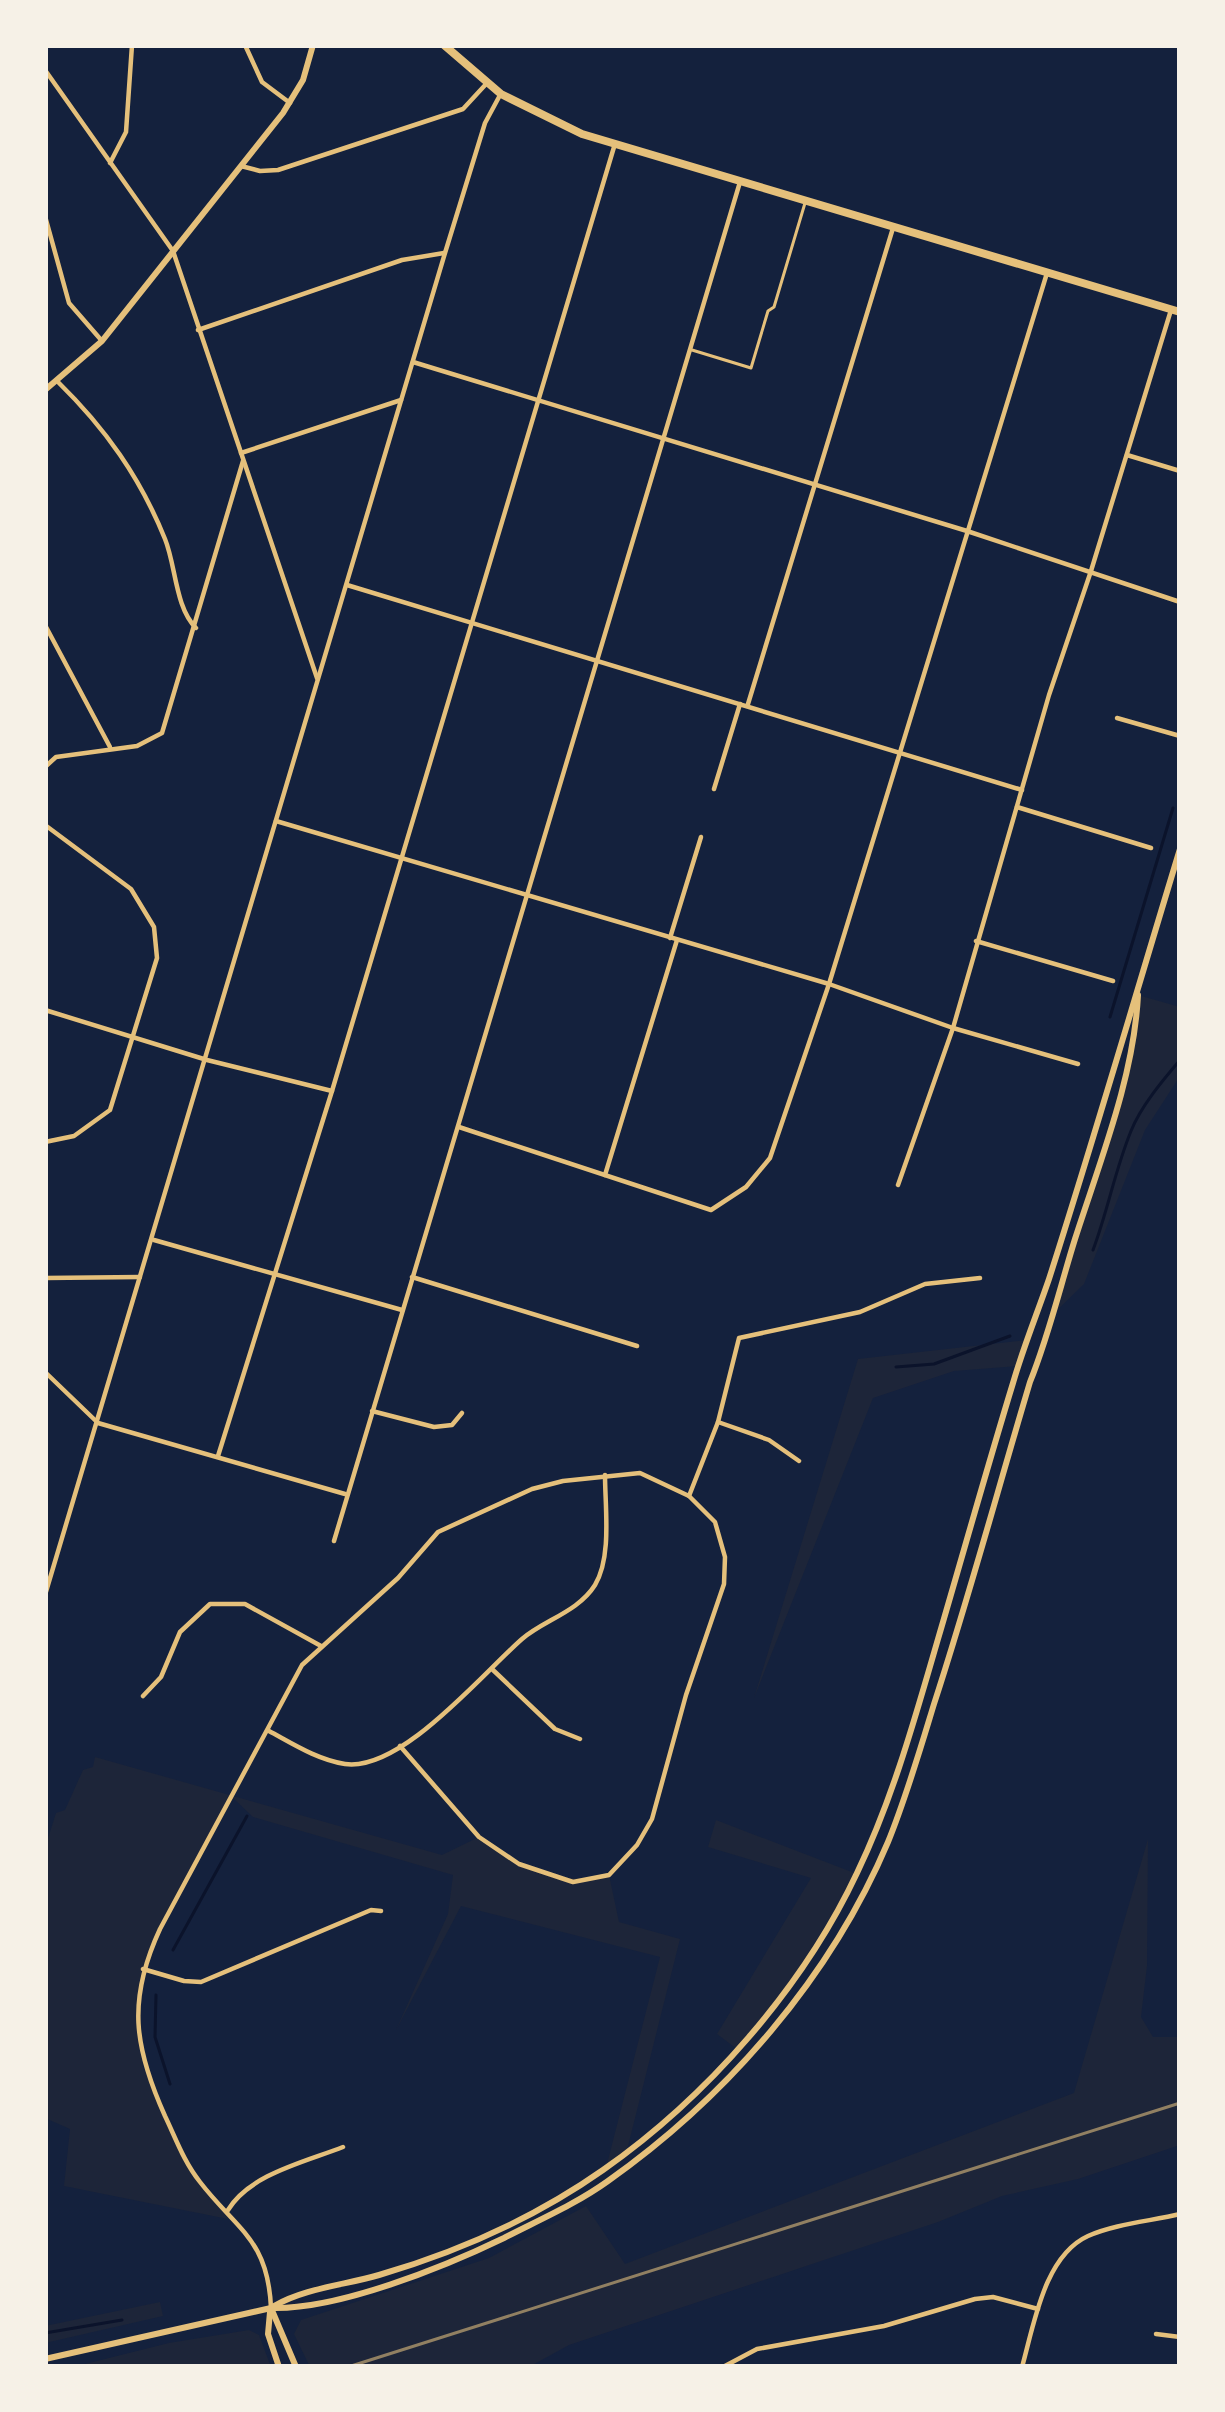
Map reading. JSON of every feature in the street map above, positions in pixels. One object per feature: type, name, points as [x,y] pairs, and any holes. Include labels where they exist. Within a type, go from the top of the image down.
[{"type":"main road","points":[[444,45],[501,94],[553,122],[615,145],[1175,311]]},
{"type":"street","points":[[110,164],[126,132],[132,45]]},
{"type":"street","points":[[244,45],[262,82],[290,103]]},
{"type":"street","points":[[45,390],[102,340],[242,166],[290,103],[313,45]]},
{"type":"street","points":[[45,70],[172,251],[318,678]]},
{"type":"street","points":[[242,166],[278,170],[463,109],[487,83]]},
{"type":"street","points":[[45,1595],[485,123],[501,94]]},
{"type":"street","points":[[218,1456],[615,145]]},
{"type":"street","points":[[334,1541],[740,182]]},
{"type":"street","points":[[45,216],[69,304],[102,340]]},
{"type":"street","points":[[714,789],[893,228]]},
{"type":"street","points":[[198,330],[402,260],[446,253]]},
{"type":"street","points":[[457,1127],[711,1210],[746,1187],[770,1158],[829,984],[1047,273]]},
{"type":"street","points":[[898,1185],[952,1028],[1048,695],[1175,311]]},
{"type":"street","points":[[413,362],[665,437],[1180,602]]},
{"type":"street","points":[[58,382],[107,433],[139,484],[173,560],[185,616],[196,628]]},
{"type":"street","points":[[242,456],[403,399]]},
{"type":"street","points":[[1126,455],[1180,471]]},
{"type":"street","points":[[45,767],[56,758],[137,746],[162,733],[242,456]]},
{"type":"street","points":[[347,585],[1022,790]]},
{"type":"street","points":[[45,626],[110,748]]},
{"type":"street","points":[[1117,718],[1180,736]]},
{"type":"street","points":[[1017,807],[1151,848]]},
{"type":"street","points":[[276,821],[829,984],[952,1028],[1078,1064]]},
{"type":"street","points":[[45,825],[131,890],[154,927],[157,958],[110,1111],[74,1136],[45,1142]]},
{"type":"street","points":[[605,1175],[701,837]]},
{"type":"street","points":[[271,2308],[289,2298],[379,2275],[469,2243],[544,2207],[606,2168],[679,2108],[737,2049],[829,1924],[857,1874],[895,1780],[1180,849]]},
{"type":"street","points":[[976,941],[1112,981]]},
{"type":"street","points":[[45,2359],[271,2308],[291,2309],[419,2274],[491,2244],[607,2182],[659,2143],[721,2086],[782,2016],[827,1953],[888,1841],[932,1712],[1110,1125],[1135,1035],[1138,995]]},
{"type":"street","points":[[45,1010],[207,1060],[332,1091]]},
{"type":"street","points":[[154,1240],[403,1310]]},
{"type":"street","points":[[45,1278],[140,1276]]},
{"type":"street","points":[[412,1277],[638,1346]]},
{"type":"street","points":[[689,1496],[718,1422],[739,1338],[860,1312],[925,1284],[980,1278]]},
{"type":"street","points":[[45,1372],[98,1423],[346,1494]]},
{"type":"street","points":[[372,1411],[434,1427],[452,1424],[462,1413]]},
{"type":"street","points":[[718,1422],[769,1440],[799,1462]]},
{"type":"street","points":[[280,2367],[268,2334],[270,2289],[257,2248],[185,2160],[143,2067],[137,2022],[143,1969],[160,1929],[302,1665],[398,1578],[438,1532],[532,1489],[640,1473],[689,1496],[715,1522],[725,1557],[724,1584],[686,1695],[652,1819],[638,1845],[609,1875],[573,1882],[519,1864],[479,1837],[400,1746]]},
{"type":"street","points":[[269,1731],[317,1757],[348,1765],[375,1762],[400,1746],[493,1670],[524,1638],[571,1610],[596,1583],[604,1549],[605,1475]]},
{"type":"street","points":[[143,1696],[161,1677],[180,1632],[209,1604],[245,1604],[321,1646]]},
{"type":"street","points":[[493,1670],[555,1729],[580,1739]]},
{"type":"street","points":[[143,1969],[201,1982],[371,1910],[380,1911]]},
{"type":"street","points":[[228,2210],[251,2185],[343,2146]]},
{"type":"street","points":[[1022,2367],[1039,2308],[1060,2260],[1086,2236],[1180,2214]]},
{"type":"street","points":[[723,2367],[757,2349],[884,2326],[975,2299],[993,2297],[1039,2308]]},
{"type":"street","points":[[271,2308],[296,2367]]},
{"type":"street","points":[[1156,2334],[1180,2337]]},
{"type":"lane","points":[[690,350],[751,368],[805,202]]},
{"type":"shaded area","points":[[1138,995],[1180,1007],[1180,1076],[1145,1130],[1084,1284],[1055,1312],[1123,1079]]},
{"type":"shaded area","points":[[1027,1340],[1018,1366],[954,1371],[873,1398],[754,1698],[858,1359]]},
{"type":"shaded area","points":[[95,1757],[442,1855],[479,1837],[540,1872],[571,1878],[609,1875],[619,1922],[680,1939],[627,2150],[606,2168],[660,1957],[461,1906],[396,2030],[448,1914],[453,1875],[253,1817],[232,1797],[148,1954],[137,2022],[143,2067],[185,2160],[238,2221],[64,2186],[70,2129],[45,2118],[45,1848],[56,1813],[65,1810],[83,1770],[93,1767]]},
{"type":"shaded area","points":[[716,1820],[857,1874],[795,1975],[737,2049],[717,2034],[811,1878],[708,1847]]},
{"type":"shaded area","points":[[1148,1839],[1147,1966],[1141,2017],[1153,2037],[1177,2037],[1180,2045],[1180,2145],[1078,2179],[1002,2196],[938,2222],[569,2345],[529,2367],[310,2367],[294,2334],[301,2320],[489,2258],[586,2206],[625,2264],[1074,2093]]},
{"type":"shaded area","points":[[160,2302],[163,2316],[45,2343],[45,2326]]},
{"type":"shaded area","points":[[249,2330],[259,2335],[271,2367],[73,2367],[169,2343]]},
{"type":"waterway","points":[[1110,1017],[1173,808]]},
{"type":"waterway","points":[[1093,1250],[1135,1122],[1180,1060]]},
{"type":"waterway","points":[[896,1367],[934,1364],[1010,1336]]},
{"type":"waterway","points":[[173,1950],[247,1816]]},
{"type":"waterway","points":[[156,1995],[155,2037],[170,2084]]},
{"type":"waterway","points":[[45,2333],[122,2320]]},
{"type":"railway","points":[[348,2367],[1180,2103]]}]
